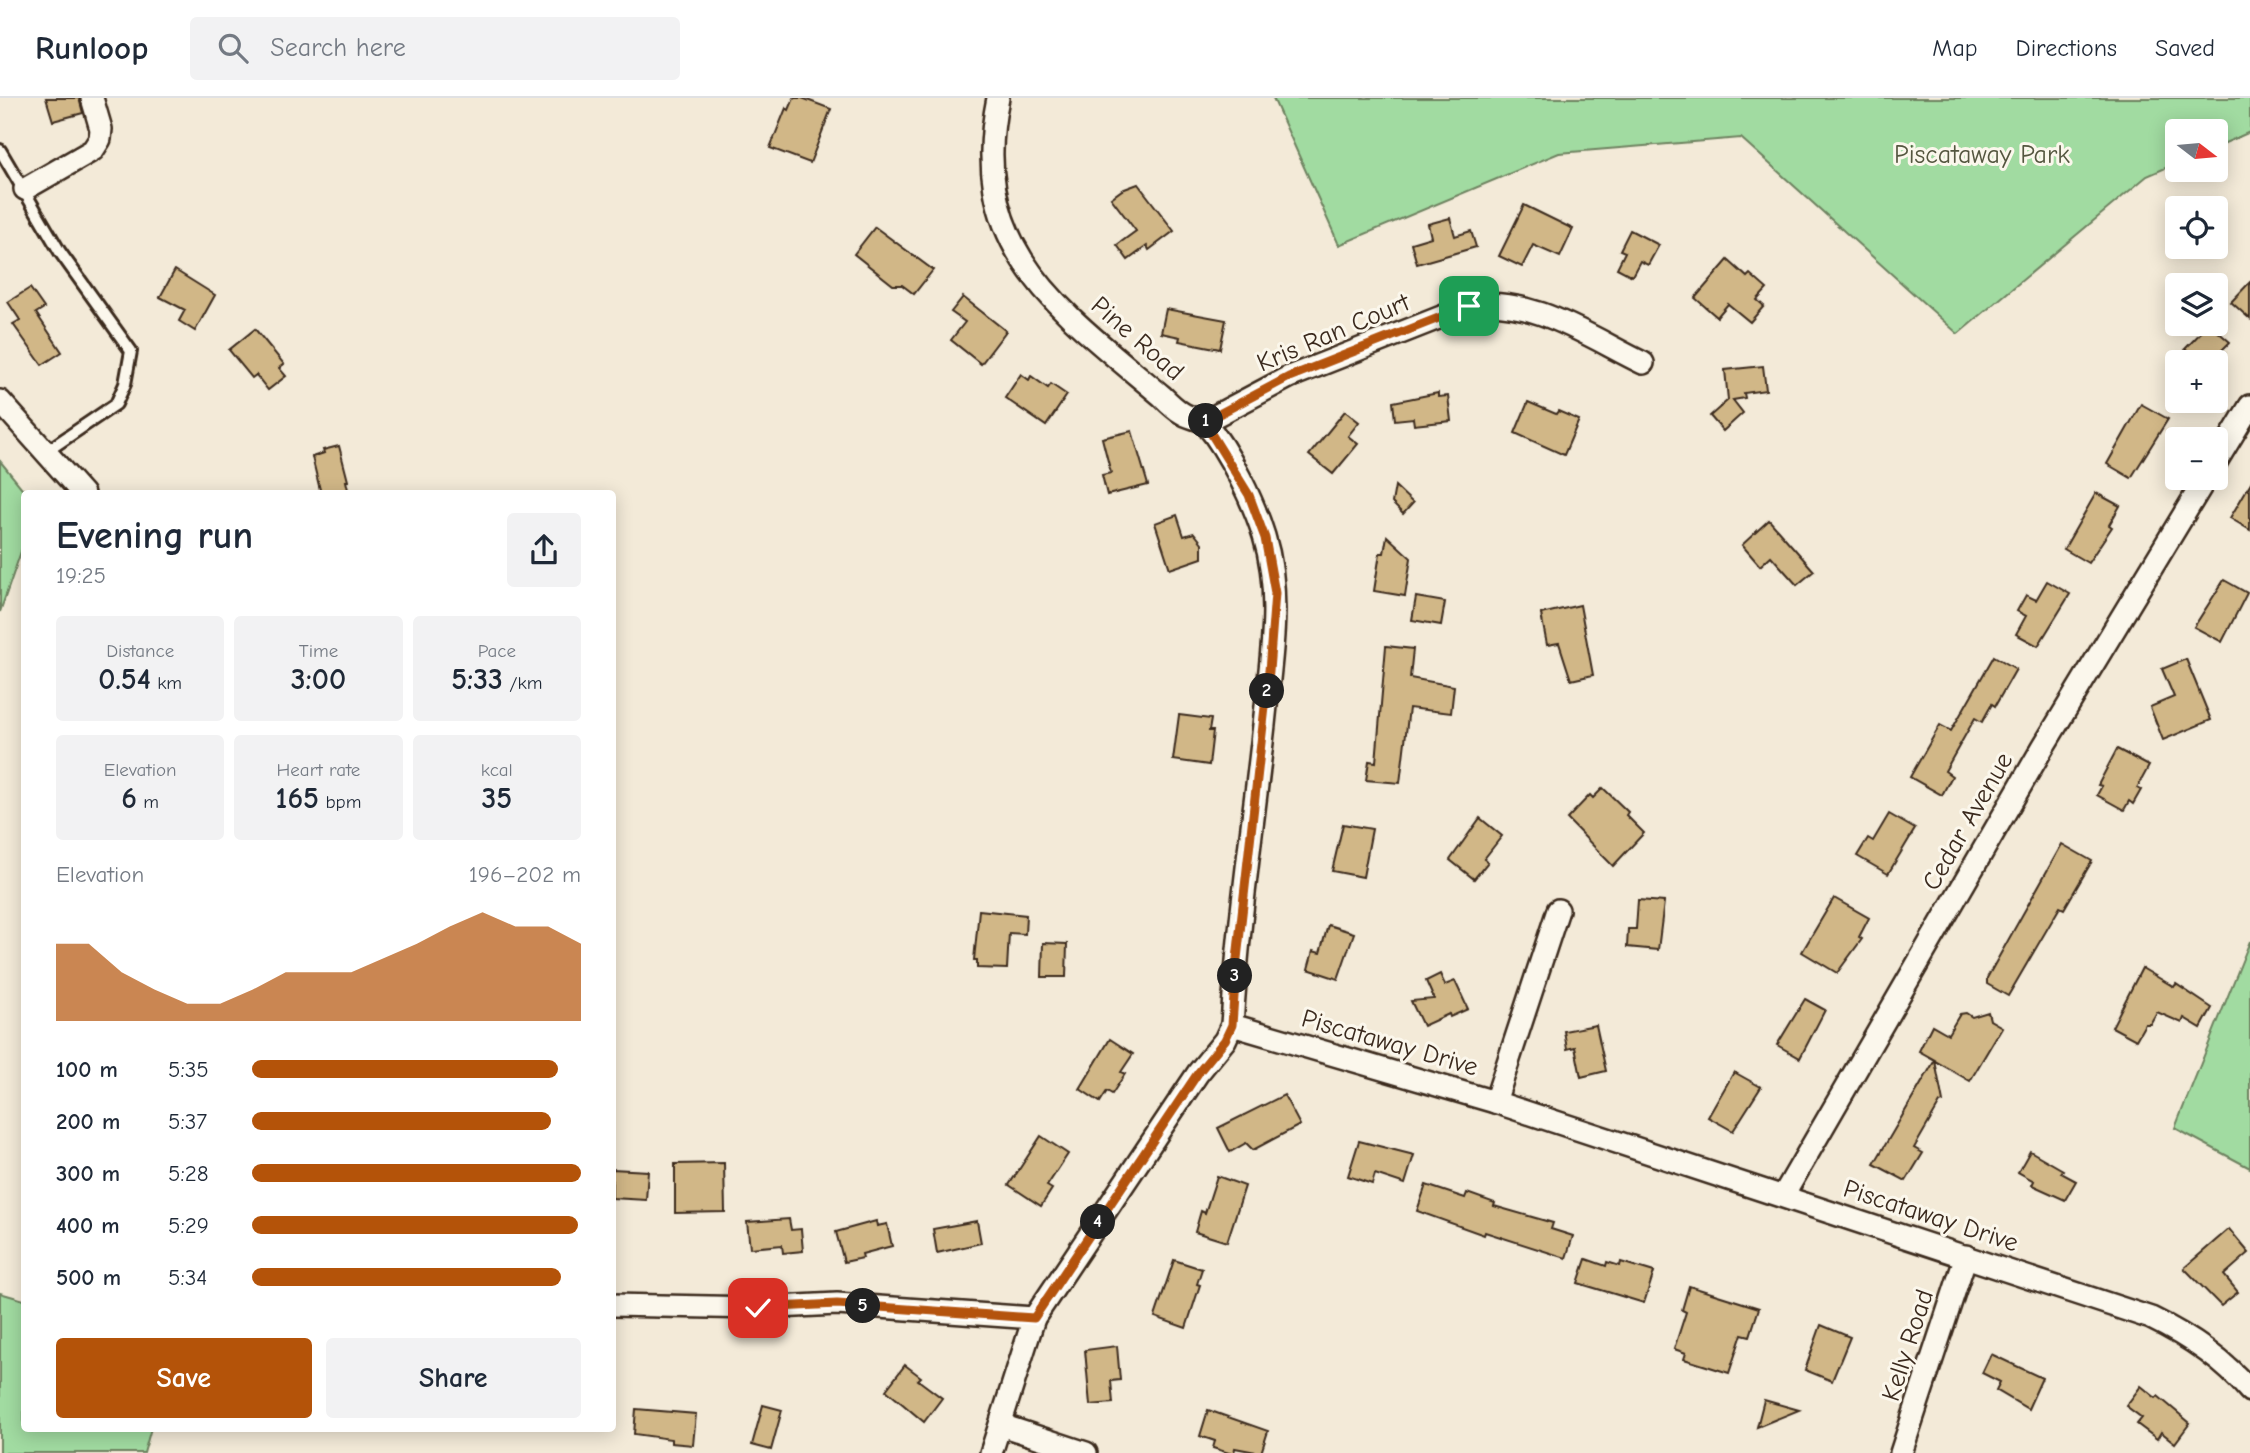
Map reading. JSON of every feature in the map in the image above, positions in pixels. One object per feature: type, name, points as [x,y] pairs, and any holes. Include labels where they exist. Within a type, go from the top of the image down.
[{"type":"street","points":[[25,189],[93,150],[100,139],[101,129],[92,98]]},
{"type":"street","name":"Pine Road","points":[[998,98],[991,139],[993,187],[1005,231],[1013,248],[1081,328],[1182,413],[1204,422]]},
{"type":"street","name":"Kris Ran Court","points":[[1204,422],[1289,377],[1469,306],[1490,302],[1538,312],[1643,363]]},
{"type":"street","points":[[0,401],[80,490]]},
{"type":"street","points":[[2228,442],[2250,406]]},
{"type":"street","points":[[992,1453],[1034,1318],[1198,1073],[1225,1040],[1232,1025],[1275,593],[1265,538],[1249,495],[1204,422]]},
{"type":"street","name":"Cedar Avenue","points":[[1783,1196],[2043,747],[2199,490]]},
{"type":"street","points":[[1495,1102],[1558,910]]},
{"type":"street","name":"Piscataway Drive","points":[[1232,1025],[1495,1102],[2151,1318],[2194,1341],[2246,1379]]},
{"type":"street","name":"Kelly Road","points":[[1901,1453],[1966,1256]]},
{"type":"street","points":[[616,1306],[758,1308],[837,1304],[1034,1318]]},
{"type":"street","points":[[1001,1425],[1086,1453]]},
{"type":"lane","points":[[0,150],[60,252],[131,351],[125,384],[116,404],[47,451]]},
{"type":"green space","name":"Piscataway Park","points":[[1273,98],[2250,98],[2250,132],[2228,142],[2228,119],[2165,119],[2165,168],[2147,176],[1958,334],[1741,138],[1559,153],[1339,245]]},
{"type":"green space","points":[[0,461],[24,490],[21,490],[21,552],[0,612]]},
{"type":"green space","points":[[2250,941],[2250,1168],[2175,1128]]},
{"type":"green space","points":[[0,1293],[21,1299],[21,1432],[150,1432],[144,1453],[0,1453]]},
{"type":"building","points":[[46,98],[79,98],[83,113],[53,121]]},
{"type":"building","points":[[794,98],[802,98],[831,109],[810,163],[770,148],[786,108],[789,110]]},
{"type":"building","points":[[1138,184],[1174,231],[1149,250],[1147,246],[1128,260],[1117,245],[1136,231],[1111,198]]},
{"type":"building","points":[[1524,205],[1573,229],[1560,257],[1533,245],[1522,267],[1499,256]]},
{"type":"building","points":[[1450,218],[1455,236],[1471,231],[1476,247],[1417,264],[1411,243],[1431,237],[1428,224]]},
{"type":"building","points":[[875,227],[933,270],[914,294],[902,285],[893,285],[854,254]]},
{"type":"building","points":[[1630,230],[1659,245],[1648,265],[1640,261],[1632,276],[1617,268],[1625,252],[1620,250]]},
{"type":"building","points":[[1728,260],[1747,277],[1750,274],[1767,289],[1757,300],[1764,306],[1750,322],[1728,304],[1717,317],[1695,298]]},
{"type":"building","points":[[175,270],[215,295],[195,331],[179,321],[185,310],[160,297]]},
{"type":"building","points":[[2250,282],[2250,319],[2231,302]]},
{"type":"building","points":[[30,288],[44,308],[36,313],[62,352],[42,365],[13,324],[20,320],[8,302]]},
{"type":"building","points":[[963,297],[1006,331],[981,364],[951,340],[965,322],[951,312]]},
{"type":"building","points":[[1166,309],[1226,320],[1220,349],[1179,341],[1180,337],[1161,333]]},
{"type":"building","points":[[255,329],[284,364],[279,368],[286,376],[268,390],[256,375],[252,378],[229,350]]},
{"type":"building","points":[[2197,336],[2223,336],[2230,342],[2222,350],[2185,349]]},
{"type":"building","points":[[1763,366],[1766,390],[1744,393],[1745,398],[1733,400],[1743,413],[1723,431],[1710,416],[1728,400],[1725,370]]},
{"type":"building","points":[[1021,374],[1029,380],[1031,376],[1048,388],[1051,384],[1067,395],[1046,426],[1005,398]]},
{"type":"building","points":[[1438,393],[1438,397],[1448,396],[1451,421],[1414,425],[1413,418],[1395,420],[1393,402]]},
{"type":"building","points":[[1528,402],[1579,420],[1564,455],[1515,433]]},
{"type":"building","points":[[2141,404],[2168,419],[2131,478],[2107,464]]},
{"type":"building","points":[[1345,411],[1359,422],[1348,436],[1358,444],[1333,474],[1309,455]]},
{"type":"building","points":[[1132,431],[1148,485],[1107,495],[1102,475],[1111,473],[1102,438]]},
{"type":"building","points":[[339,446],[348,490],[320,490],[312,457],[324,453],[323,450]]},
{"type":"building","points":[[2250,484],[2250,530],[2230,518]]},
{"type":"building","points":[[1395,486],[1413,503],[1403,514],[1392,503]]},
{"type":"building","points":[[2096,493],[2120,506],[2109,525],[2112,527],[2088,563],[2064,549]]},
{"type":"building","points":[[1177,515],[1184,536],[1194,533],[1202,543],[1202,558],[1170,569],[1155,523]]},
{"type":"building","points":[[1769,520],[1814,571],[1797,585],[1771,556],[1760,566],[1742,545]]},
{"type":"building","points":[[1387,536],[1411,558],[1405,596],[1374,591],[1380,553],[1384,553]]},
{"type":"building","points":[[2224,580],[2247,593],[2222,642],[2194,627]]},
{"type":"building","points":[[2047,581],[2070,594],[2038,646],[2016,634],[2026,616],[2017,611],[2026,595],[2036,600]]},
{"type":"building","points":[[1416,597],[1445,602],[1441,625],[1412,620]]},
{"type":"building","points":[[1580,605],[1593,675],[1571,680],[1559,643],[1547,645],[1541,614]]},
{"type":"building","points":[[1386,646],[1413,649],[1410,678],[1454,686],[1451,713],[1409,708],[1400,783],[1366,780],[1369,761],[1376,762]]},
{"type":"building","points":[[1994,656],[2016,669],[1995,706],[1992,704],[1982,722],[1975,718],[1945,771],[1952,776],[1942,795],[1910,777],[1940,725],[1951,731]]},
{"type":"building","points":[[2186,659],[2211,720],[2163,740],[2150,707],[2174,697],[2162,669]]},
{"type":"building","points":[[1179,715],[1211,719],[1209,731],[1213,731],[1209,765],[1173,760]]},
{"type":"building","points":[[2117,749],[2149,766],[2137,788],[2141,790],[2133,804],[2129,801],[2124,810],[2097,795],[2102,786],[2098,785]]},
{"type":"building","points":[[1603,788],[1628,812],[1626,815],[1644,833],[1613,866],[1567,819],[1590,795],[1593,798]]},
{"type":"building","points":[[1889,814],[1915,829],[1888,874],[1857,856],[1868,838],[1873,841]]},
{"type":"building","points":[[1480,818],[1502,836],[1484,859],[1488,862],[1474,879],[1450,860]]},
{"type":"building","points":[[1343,824],[1372,829],[1363,877],[1332,871]]},
{"type":"building","points":[[2062,844],[2092,861],[2064,909],[2060,907],[2008,996],[1987,984],[1987,978]]},
{"type":"building","points":[[1834,898],[1869,918],[1859,937],[1862,939],[1837,973],[1802,952]]},
{"type":"building","points":[[1638,900],[1664,902],[1658,950],[1627,947],[1628,929],[1636,929]]},
{"type":"building","points":[[979,910],[1026,915],[1025,934],[1009,933],[1007,969],[977,968],[977,960],[974,960]]},
{"type":"building","points":[[1328,925],[1354,933],[1338,979],[1308,969],[1313,951],[1320,953]]},
{"type":"building","points":[[1043,943],[1067,944],[1066,977],[1042,977]]},
{"type":"building","points":[[2142,968],[2174,987],[2176,984],[2212,1008],[2201,1028],[2184,1018],[2182,1023],[2157,1012],[2150,1024],[2145,1024],[2136,1040],[2112,1027]]},
{"type":"building","points":[[1440,974],[1445,985],[1455,981],[1468,1009],[1423,1026],[1411,1001],[1434,999],[1426,981]]},
{"type":"building","points":[[1805,999],[1825,1010],[1800,1058],[1777,1045]]},
{"type":"building","points":[[1988,1012],[1990,1020],[2002,1027],[1970,1081],[1935,1061],[1943,1102],[1914,1148],[1923,1153],[1906,1181],[1874,1164],[1935,1060],[1919,1051],[1932,1025],[1948,1034],[1960,1014],[1966,1013],[1972,1017]]},
{"type":"building","points":[[1596,1025],[1606,1071],[1581,1077],[1575,1047],[1567,1049],[1564,1031]]},
{"type":"building","points":[[1110,1039],[1133,1054],[1121,1072],[1125,1074],[1112,1094],[1107,1091],[1100,1102],[1080,1089]]},
{"type":"building","points":[[1734,1072],[1761,1087],[1733,1131],[1708,1117]]},
{"type":"building","points":[[1284,1095],[1300,1125],[1253,1150],[1246,1143],[1230,1152],[1218,1128]]},
{"type":"building","points":[[1041,1136],[1068,1154],[1047,1186],[1052,1189],[1041,1206],[1009,1185]]},
{"type":"building","points":[[1359,1141],[1414,1155],[1405,1184],[1375,1174],[1372,1184],[1348,1176]]},
{"type":"building","points":[[2030,1151],[2063,1170],[2061,1173],[2076,1181],[2065,1200],[2032,1185],[2034,1181],[2018,1172]]},
{"type":"building","points":[[724,1163],[725,1212],[675,1213],[675,1164]]},
{"type":"building","points":[[616,1169],[648,1171],[646,1200],[616,1198]]},
{"type":"building","points":[[1217,1176],[1245,1186],[1227,1242],[1195,1232],[1201,1211],[1205,1213]]},
{"type":"building","points":[[1426,1185],[1465,1198],[1467,1193],[1495,1203],[1494,1206],[1553,1223],[1551,1229],[1573,1236],[1566,1258],[1485,1232],[1484,1235],[1417,1211]]},
{"type":"building","points":[[789,1219],[791,1230],[801,1229],[803,1251],[783,1253],[782,1245],[750,1248],[747,1222]]},
{"type":"building","points":[[876,1221],[877,1226],[887,1224],[892,1246],[862,1254],[863,1258],[844,1262],[836,1232]]},
{"type":"building","points":[[977,1221],[981,1243],[937,1253],[933,1229]]},
{"type":"building","points":[[2229,1229],[2249,1253],[2224,1275],[2238,1292],[2221,1306],[2184,1268]]},
{"type":"building","points":[[1586,1259],[1606,1266],[1607,1262],[1620,1266],[1621,1262],[1654,1272],[1644,1303],[1578,1283]]},
{"type":"building","points":[[1174,1260],[1202,1269],[1197,1284],[1200,1285],[1186,1328],[1155,1317]]},
{"type":"building","points":[[1689,1286],[1759,1308],[1750,1336],[1742,1334],[1729,1373],[1684,1359],[1686,1353],[1674,1349],[1686,1312],[1682,1310]]},
{"type":"building","points":[[1821,1325],[1850,1337],[1832,1381],[1805,1370]]},
{"type":"building","points":[[1117,1346],[1120,1380],[1111,1381],[1113,1403],[1090,1405],[1085,1350]]},
{"type":"building","points":[[1991,1354],[2042,1378],[2028,1409],[1996,1390],[2000,1382],[1982,1373]]},
{"type":"building","points":[[905,1365],[921,1377],[918,1380],[942,1398],[924,1422],[886,1390]]},
{"type":"building","points":[[2141,1386],[2156,1398],[2158,1396],[2190,1423],[2175,1443],[2161,1432],[2157,1439],[2137,1424],[2142,1418],[2126,1406]]},
{"type":"building","points":[[1764,1400],[1799,1410],[1757,1427]]},
{"type":"building","points":[[763,1405],[782,1410],[771,1450],[752,1445]]},
{"type":"building","points":[[636,1409],[696,1414],[693,1445],[634,1434]]},
{"type":"building","points":[[1208,1410],[1268,1431],[1261,1453],[1235,1448],[1234,1453],[1229,1453],[1213,1448],[1215,1441],[1200,1436]]},
{"type":"route","points":[[758,1308],[837,1304],[1034,1318],[1198,1073],[1225,1040],[1232,1025],[1275,593],[1265,538],[1249,495],[1204,422],[1289,377],[1469,306]]}]
